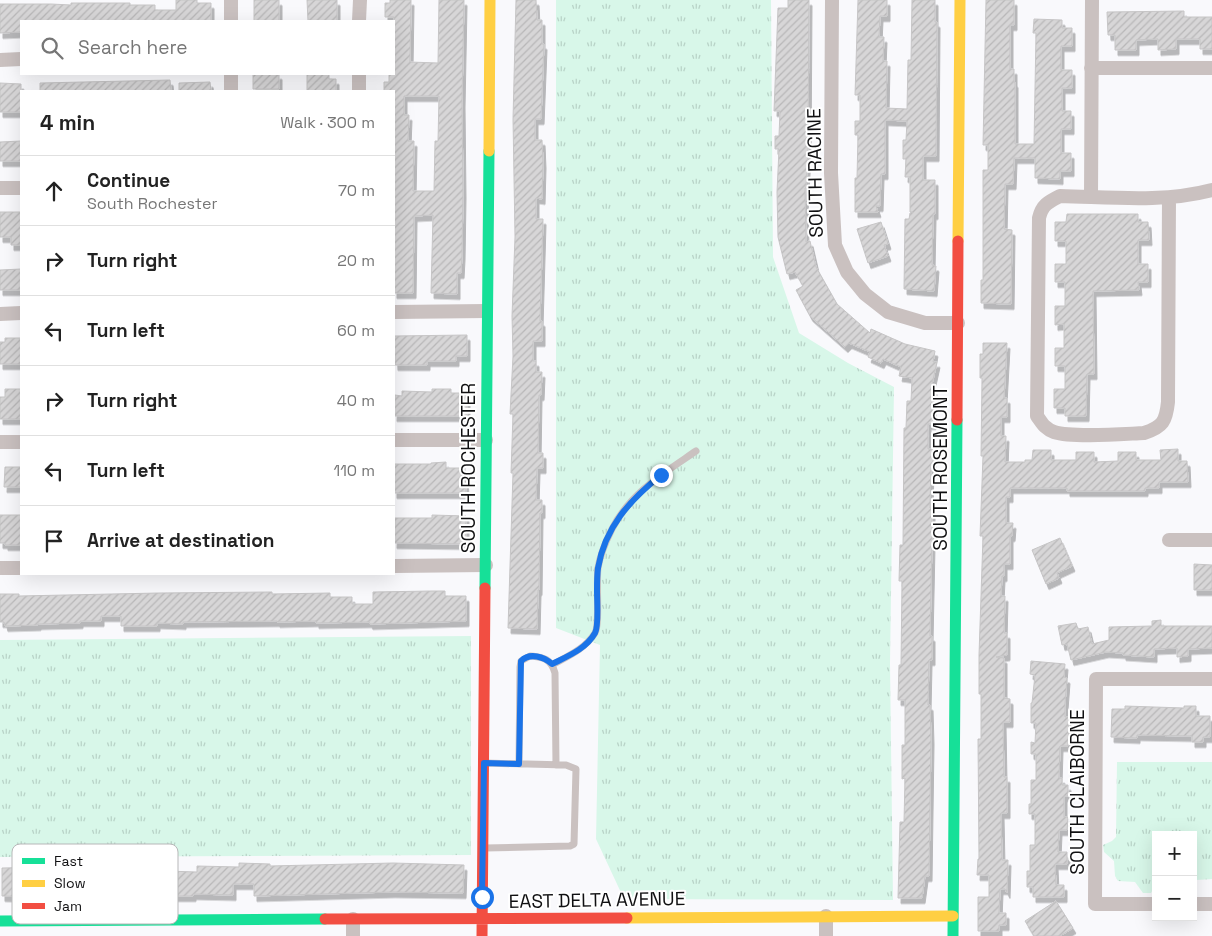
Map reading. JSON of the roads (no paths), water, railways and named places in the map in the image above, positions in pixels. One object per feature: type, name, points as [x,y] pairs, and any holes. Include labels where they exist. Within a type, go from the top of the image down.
[{"type":"street","points":[[231,0],[231,20]]},
{"type":"street","points":[[359,20],[360,0]]},
{"type":"street","name":"SOUTH ROCHESTER","points":[[482,936],[490,0]]},
{"type":"street","name":"SOUTH RACINE","points":[[832,0],[831,173],[834,245],[847,272],[865,294],[888,312],[925,323],[958,323]]},
{"type":"street","name":"SOUTH ROSEMONT","points":[[953,936],[960,0]]},
{"type":"street","points":[[1091,197],[1092,0]]},
{"type":"street","points":[[0,60],[20,59]]},
{"type":"street","points":[[1091,68],[1212,68]]},
{"type":"street","points":[[231,75],[231,90]]},
{"type":"street","points":[[359,75],[359,90]]},
{"type":"street","points":[[0,188],[20,188]]},
{"type":"street","points":[[1169,198],[1166,415],[1163,423],[1155,430],[1144,433],[1071,434],[1054,432],[1043,426],[1037,416],[1039,218],[1041,209],[1060,196],[1169,198],[1195,195],[1212,190]]},
{"type":"street","points":[[395,312],[486,311]]},
{"type":"street","points":[[0,314],[20,313]]},
{"type":"street","points":[[395,440],[486,440]]},
{"type":"street","points":[[0,442],[20,442]]},
{"type":"street","points":[[1169,540],[1212,540]]},
{"type":"street","points":[[395,566],[486,565]]},
{"type":"street","points":[[0,568],[20,568]]},
{"type":"street","name":"SOUTH CLAIBORNE","points":[[1152,904],[1095,904],[1096,679],[1212,679]]},
{"type":"street","points":[[1197,904],[1212,904]]},
{"type":"street","points":[[826,916],[826,936]]},
{"type":"street","name":"EAST DELTA AVENUE","points":[[178,920],[482,920],[953,916]]},
{"type":"street","points":[[353,919],[353,936]]},
{"type":"lane","points":[[552,664],[586,646],[597,631],[598,568],[612,528],[626,507],[641,491],[661,475],[696,452]]},
{"type":"lane","points":[[519,764],[521,661],[530,656],[547,660],[552,664],[555,673],[556,764]]},
{"type":"lane","points":[[483,848],[570,846],[574,844],[576,769],[556,764],[484,763]]}]
